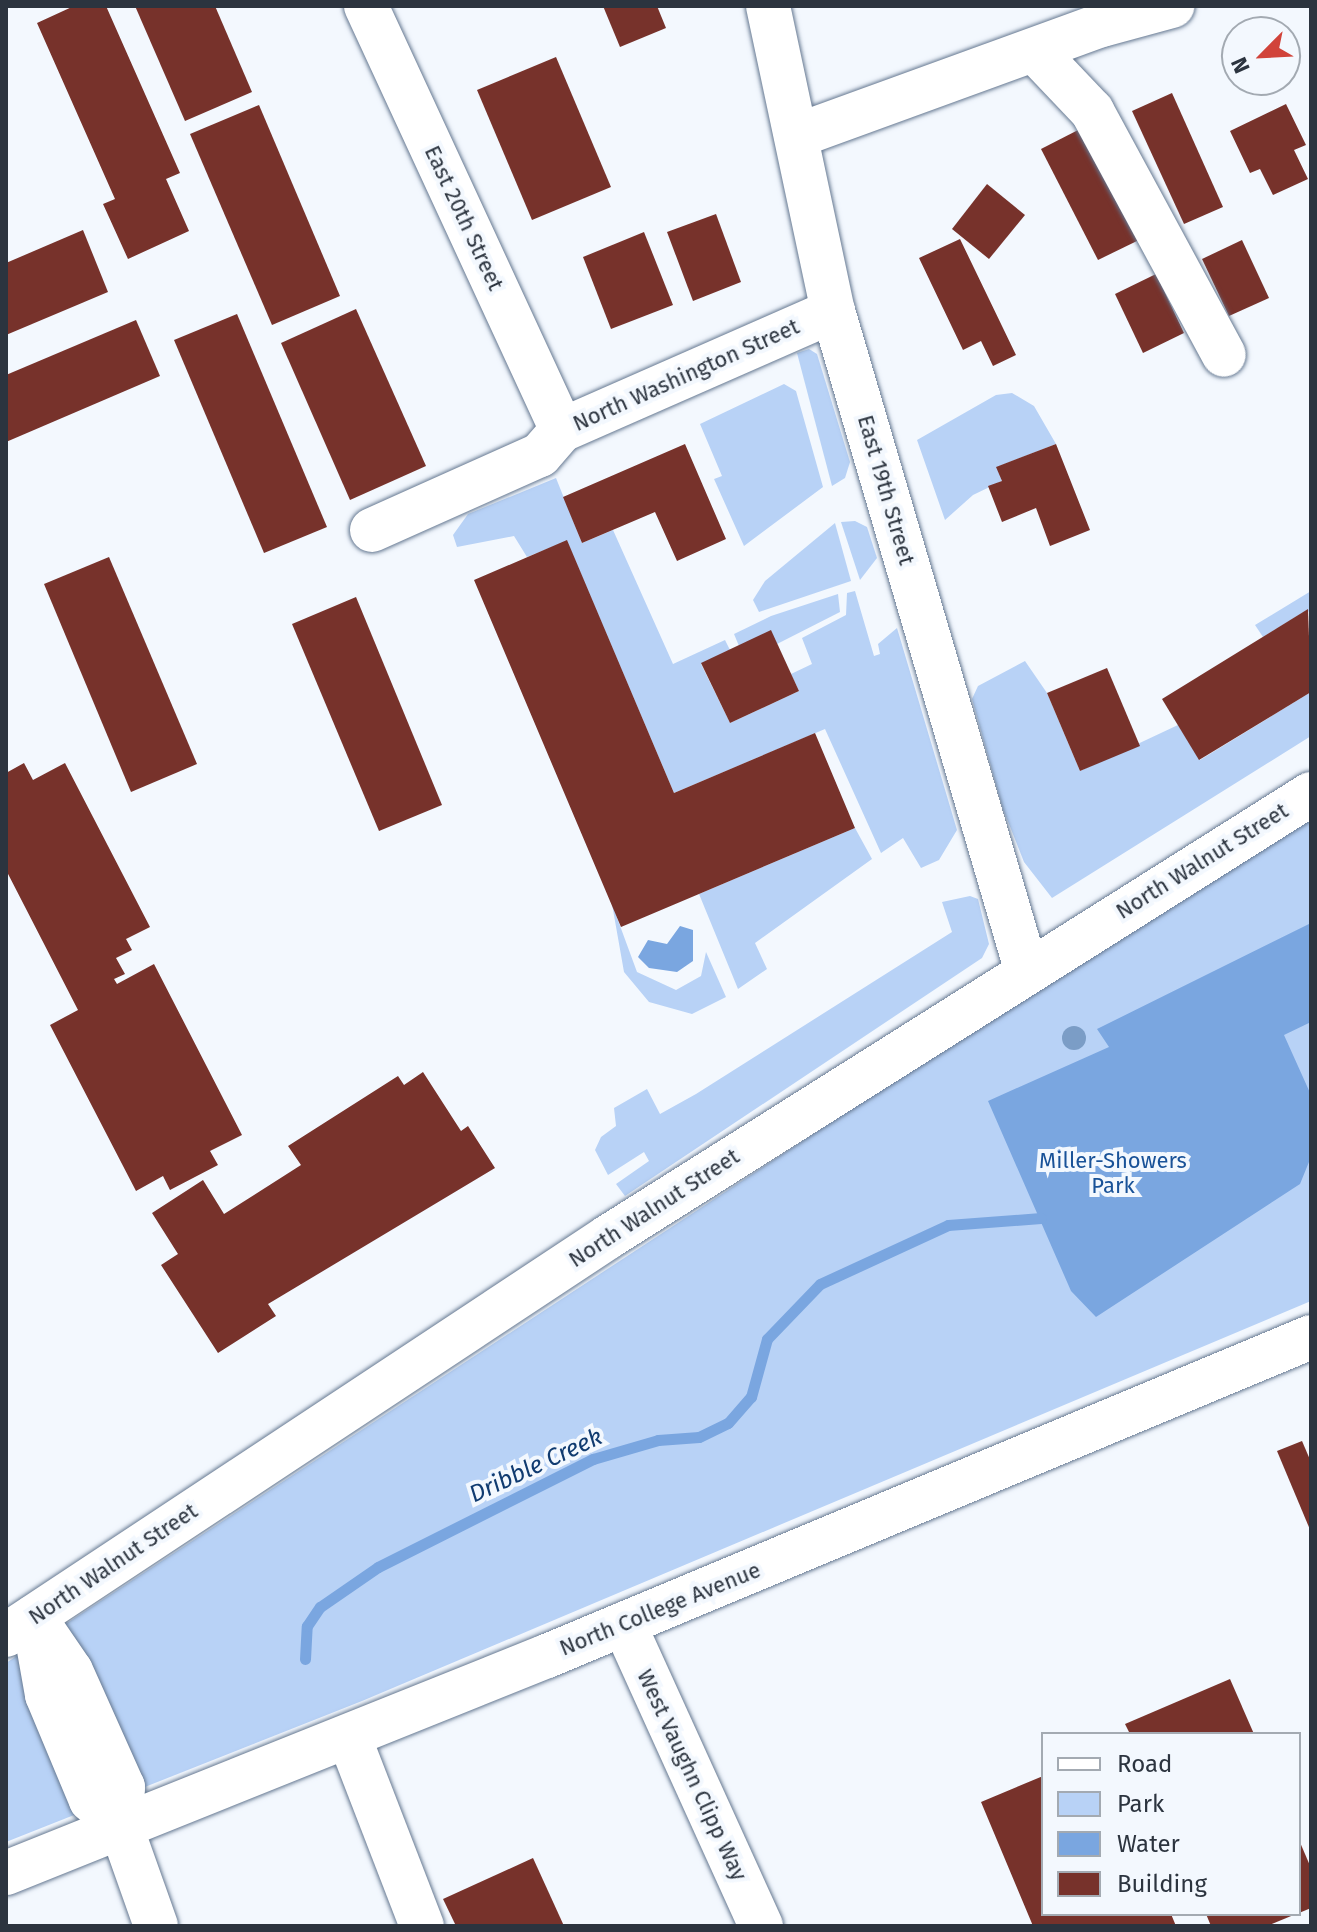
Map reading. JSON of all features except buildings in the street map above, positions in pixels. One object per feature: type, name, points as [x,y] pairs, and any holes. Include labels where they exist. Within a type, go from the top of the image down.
[{"type":"street","name":"East 20th Street","points":[[366,6],[562,430]]},
{"type":"street","name":"East 19th Street","points":[[768,6],[799,135],[833,311],[1026,969]]},
{"type":"street","points":[[799,135],[1055,32],[1172,6]]},
{"type":"street","points":[[1055,32],[1092,111],[1224,355]]},
{"type":"street","name":"North Washington Street","points":[[372,530],[540,455],[562,430],[833,311]]},
{"type":"street","name":"North Walnut Street","points":[[20,1626],[595,1245],[1026,969],[1311,794]]},
{"type":"street","name":"North College Avenue","points":[[6,1873],[349,1737],[1311,1337]]},
{"type":"street","name":"West Vaughn Clipp Way","points":[[624,1624],[761,1926]]},
{"type":"street","points":[[20,1626],[71,1671],[123,1787],[121,1827],[156,1926]]},
{"type":"street","points":[[349,1737],[422,1926]]},
{"type":"green space","points":[[809,349],[817,354],[850,462],[845,478],[832,486],[797,353]]},
{"type":"green space","points":[[784,384],[796,391],[823,487],[744,546],[714,479],[722,476],[700,424]]},
{"type":"green space","points":[[1012,393],[1034,406],[1056,444],[997,467],[1002,481],[973,495],[945,520],[917,440],[996,395]]},
{"type":"green space","points":[[556,478],[582,543],[613,530],[673,664],[725,640],[730,650],[701,664],[730,723],[799,691],[791,674],[812,664],[802,638],[846,615],[847,593],[855,591],[874,656],[880,654],[878,644],[897,628],[957,830],[939,860],[921,868],[903,838],[881,853],[825,729],[674,793],[567,541],[527,557],[514,536],[457,547],[453,535],[468,514]]},
{"type":"green space","points":[[855,521],[867,527],[877,558],[860,580],[841,522]]},
{"type":"green space","points":[[835,523],[851,581],[759,612],[753,600],[765,581]]},
{"type":"green space","points":[[1311,591],[1311,614],[1307,610],[1263,637],[1255,625]]},
{"type":"green space","points":[[838,594],[840,612],[777,644],[739,646],[734,634],[771,616]]},
{"type":"green space","points":[[1025,661],[1047,693],[1080,771],[1178,725],[1200,760],[1311,692],[1311,736],[1052,898],[1024,862],[1003,809],[972,699],[978,686]]},
{"type":"green space","name":"Miller-Showers Park","points":[[1311,817],[1311,1301],[362,1701],[6,1842],[6,1663],[899,1078]]},
{"type":"green space","points":[[855,828],[872,859],[755,943],[767,969],[738,989],[699,894]]},
{"type":"green space","points":[[970,896],[978,899],[989,944],[982,958],[625,1196],[616,1184],[649,1161],[644,1152],[608,1175],[595,1150],[601,1137],[616,1126],[614,1108],[647,1089],[660,1114],[696,1094],[952,932],[942,902]]},
{"type":"green space","points":[[612,904],[637,972],[676,990],[701,976],[706,952],[726,997],[692,1014],[649,1002],[624,972]]},
{"type":"water","points":[[1311,923],[1311,1022],[1284,1035],[1311,1095],[1311,1157],[1300,1184],[1096,1317],[1071,1291],[988,1101],[1109,1047],[1097,1029]]},
{"type":"water","points":[[680,926],[693,930],[693,961],[677,972],[649,968],[638,957],[648,940],[667,944]]},
{"type":"waterway","name":"Dribble Creek","points":[[305,1659],[307,1626],[320,1607],[378,1567],[593,1459],[658,1440],[699,1437],[728,1423],[751,1397],[767,1339],[820,1284],[948,1225],[1041,1218]]}]
